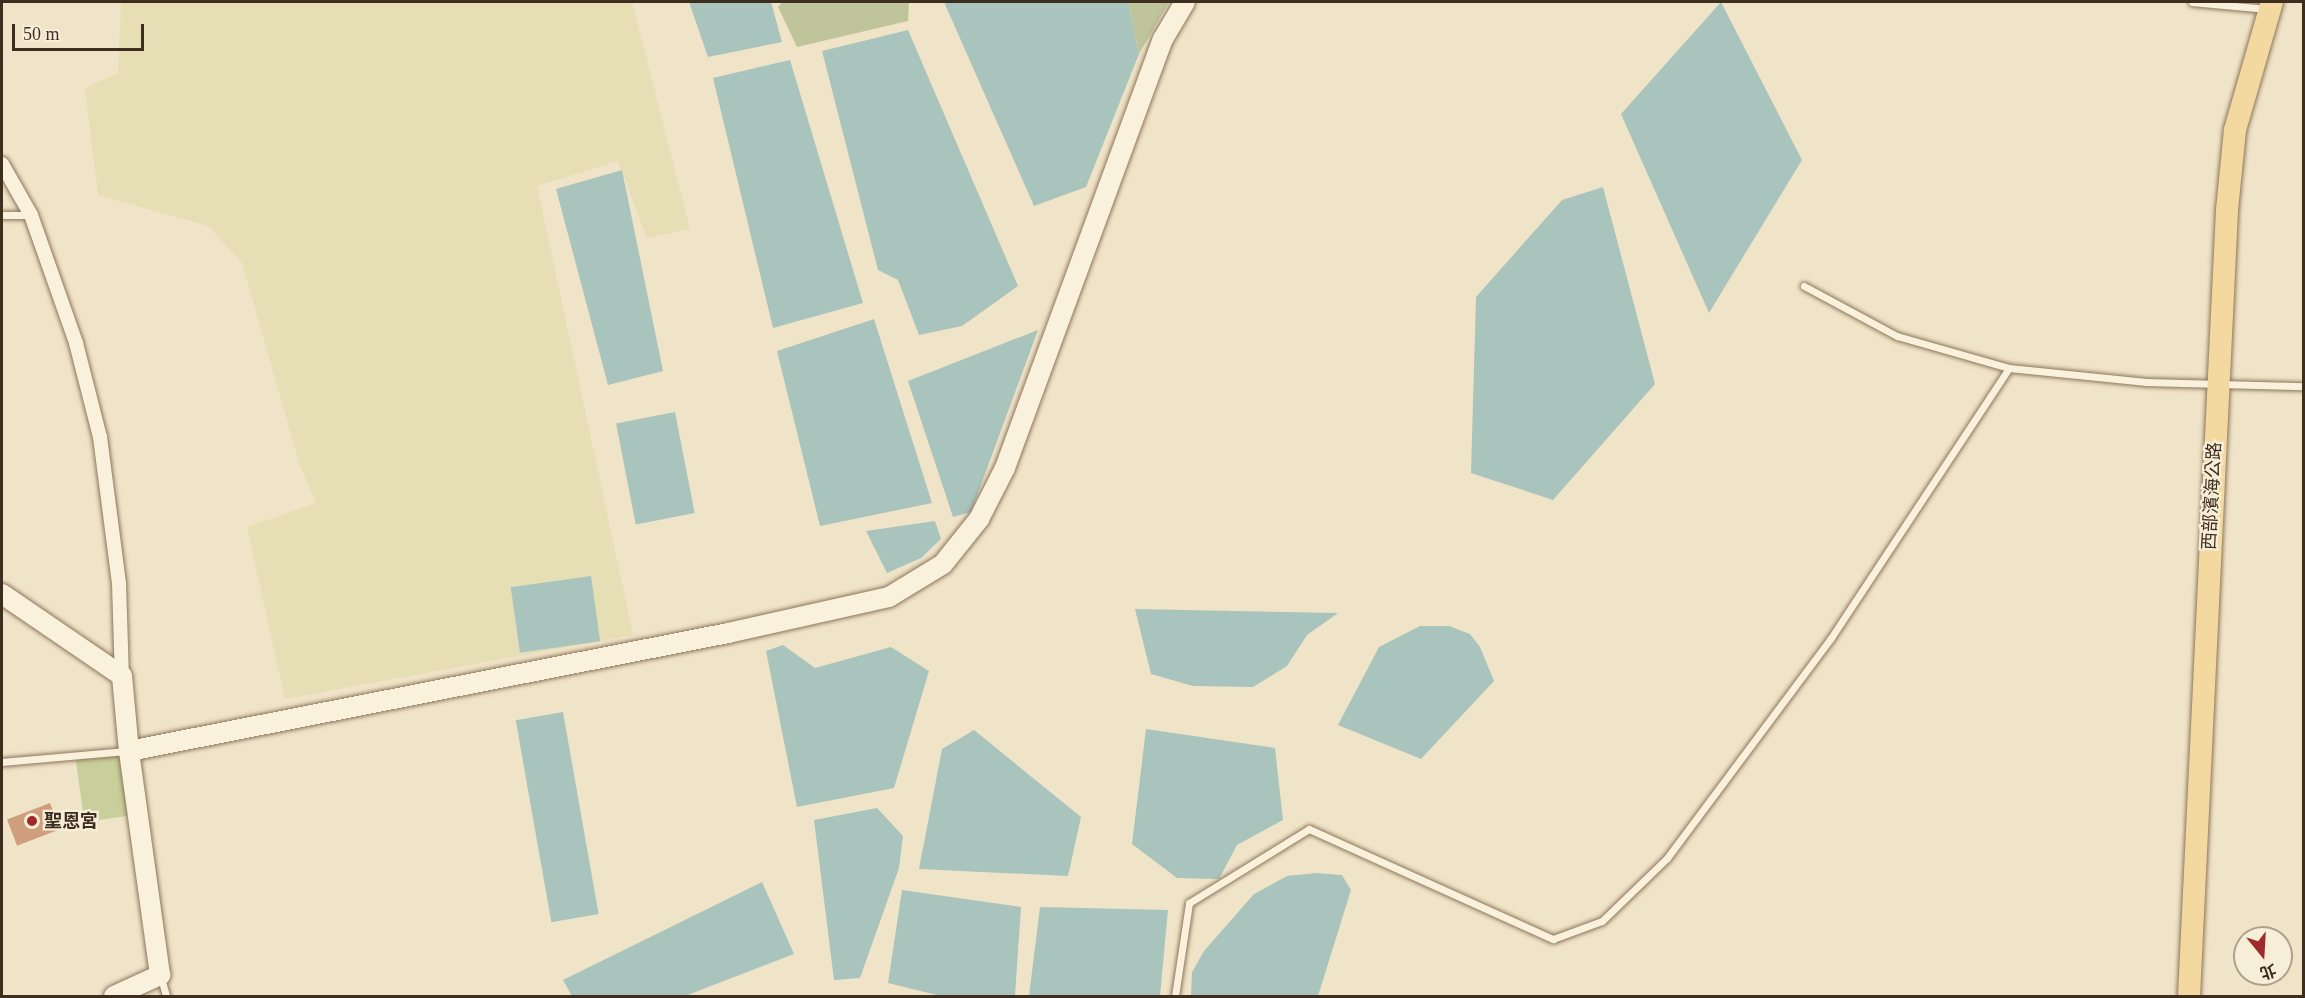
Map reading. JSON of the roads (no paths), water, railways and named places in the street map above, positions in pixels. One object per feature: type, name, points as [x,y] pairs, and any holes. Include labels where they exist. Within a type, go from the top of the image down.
[{"type":"main road","name":"西部濱海公路","points":[[2189,996],[2219,385],[2235,130],[2271,6]]},
{"type":"street","points":[[129,751],[728,633],[889,597],[915,584],[943,564],[962,541],[979,519],[1005,468],[1159,50],[1185,2]]},
{"type":"street","points":[[2,164],[31,215],[76,343],[100,437],[119,583],[122,676],[129,751],[160,975],[114,996]]},
{"type":"street","points":[[2,594],[122,676]]},
{"type":"lane","points":[[2192,2],[2271,6]]},
{"type":"lane","points":[[2,215],[31,215]]},
{"type":"lane","points":[[1804,286],[1897,336],[2009,368],[2219,385],[2304,386]]},
{"type":"lane","points":[[1175,996],[1189,903],[1309,829],[1553,939],[1602,921],[1667,858],[1831,638],[2009,368]]},
{"type":"lane","points":[[2,762],[129,751]]},
{"type":"lane","points":[[160,975],[166,996]]},
{"type":"water","points":[[689,2],[771,2],[782,42],[708,57]]},
{"type":"water","points":[[944,2],[1128,2],[1139,54],[1086,187],[1034,206]]},
{"type":"water","points":[[1721,2],[1802,160],[1709,313],[1621,114]]},
{"type":"water","points":[[908,30],[1018,286],[962,326],[919,335],[898,280],[878,270],[822,51]]},
{"type":"water","points":[[790,60],[863,303],[773,328],[713,78]]},
{"type":"water","points":[[622,170],[663,371],[608,385],[556,189]]},
{"type":"water","points":[[1603,187],[1655,384],[1553,500],[1471,473],[1476,297],[1562,200]]},
{"type":"water","points":[[874,319],[932,503],[820,526],[777,351]]},
{"type":"water","points":[[1038,330],[971,512],[953,517],[908,381]]},
{"type":"water","points":[[675,412],[695,513],[636,525],[616,423]]},
{"type":"water","points":[[935,521],[941,539],[921,558],[887,573],[866,531]]},
{"type":"water","points":[[591,576],[600,641],[520,653],[511,587]]},
{"type":"water","points":[[1135,609],[1338,613],[1307,635],[1287,666],[1253,687],[1193,686],[1151,674]]},
{"type":"water","points":[[1420,626],[1449,626],[1470,634],[1480,647],[1494,681],[1421,759],[1338,725],[1379,647]]},
{"type":"water","points":[[783,645],[815,668],[891,647],[929,671],[894,788],[797,807],[766,651]]},
{"type":"water","points":[[563,712],[599,914],[551,922],[516,720]]},
{"type":"water","points":[[1146,729],[1275,748],[1283,820],[1237,845],[1219,879],[1177,878],[1132,844]]},
{"type":"water","points":[[974,730],[1081,817],[1068,876],[919,869],[942,749]]},
{"type":"water","points":[[877,808],[903,836],[899,868],[860,978],[834,980],[814,820]]},
{"type":"water","points":[[1316,873],[1342,875],[1351,890],[1318,996],[1191,996],[1192,972],[1204,951],[1254,894],[1287,876]]},
{"type":"water","points":[[762,882],[794,954],[685,996],[572,996],[563,980]]},
{"type":"water","points":[[902,890],[1021,907],[1015,996],[941,996],[888,983]]},
{"type":"water","points":[[1040,907],[1168,910],[1160,996],[1029,996]]},
{"type":"place","name":"聖恩宮","points":[[32,821]]}]
